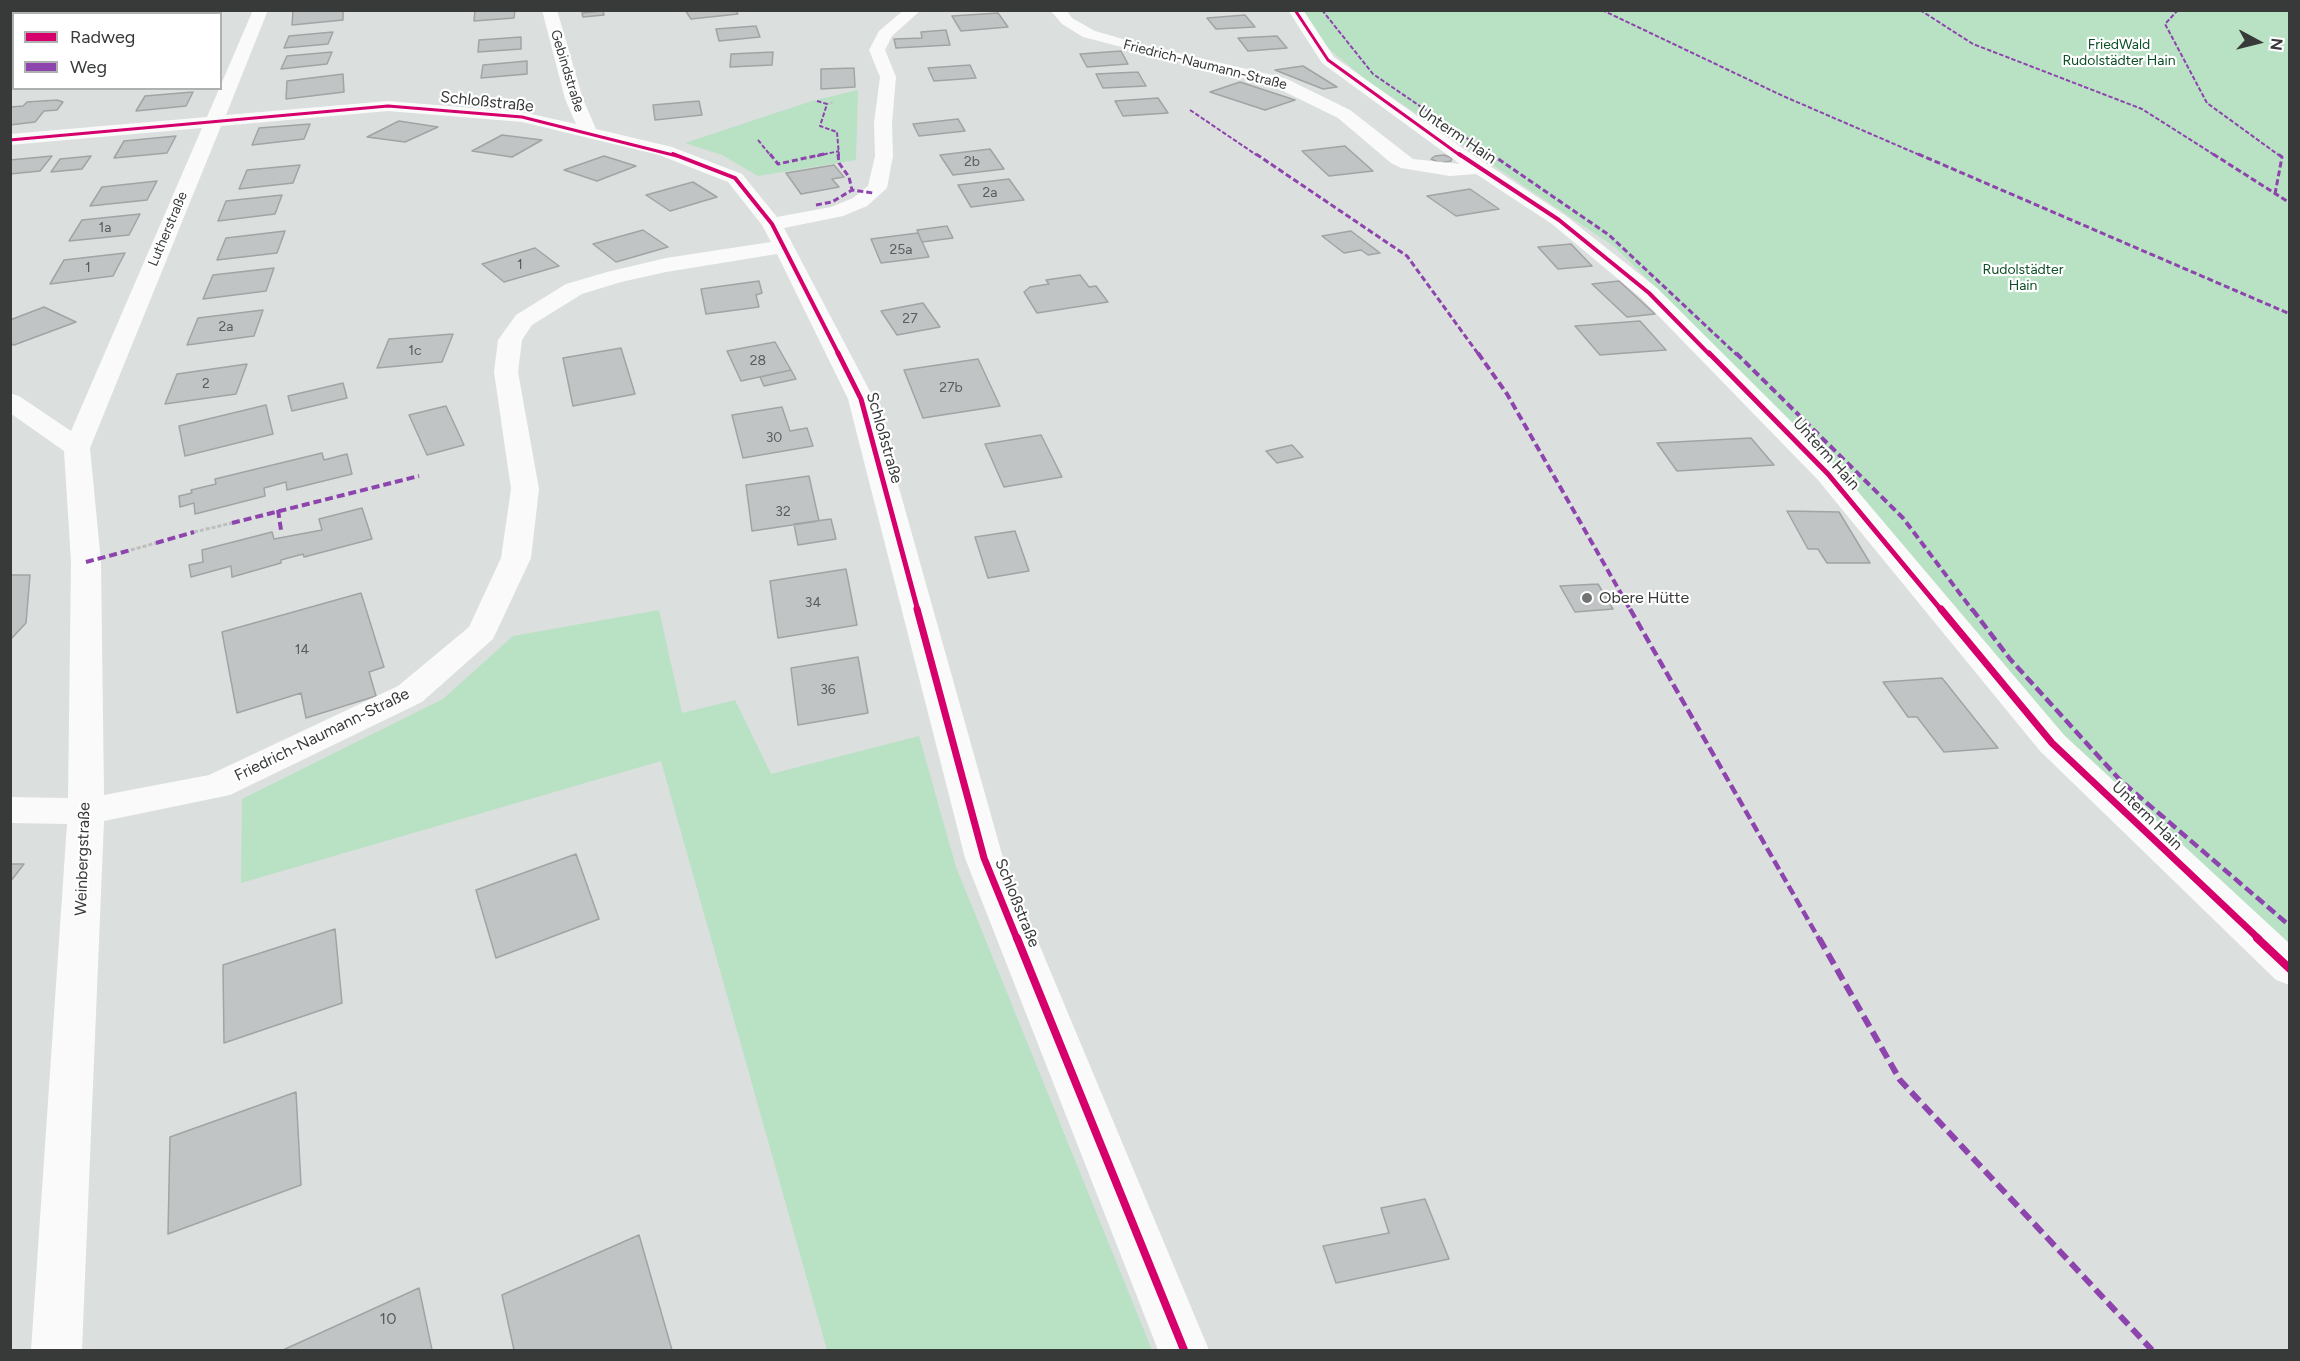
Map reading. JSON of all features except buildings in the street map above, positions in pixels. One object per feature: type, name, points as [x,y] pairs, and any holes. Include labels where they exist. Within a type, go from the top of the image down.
[{"type":"street","points":[[186,12],[204,10]]},
{"type":"street","name":"Lutherstraße","points":[[77,448],[261,10]]},
{"type":"street","name":"Gebindstraße","points":[[549,10],[574,99],[587,130]]},
{"type":"street","name":"Friedrich-Naumann-Straße","points":[[10,810],[86,811],[217,786],[410,694],[482,632],[516,558],[525,489],[506,372],[510,340],[525,320],[574,289],[777,235],[860,202],[877,188],[884,156],[883,123],[888,77],[877,50],[885,34],[914,10]]},
{"type":"street","name":"Friedrich-Naumann-Straße","points":[[1057,10],[1067,21],[1089,34],[1136,48],[1279,82],[1312,96],[1344,114],[1398,159],[1408,164],[1450,170],[1481,168]]},
{"type":"street","name":"Unterm Hain","points":[[1294,10],[1328,60],[1559,220],[1658,301],[1828,474],[2052,743],[2289,969]]},
{"type":"street","points":[[522,117],[574,99]]},
{"type":"street","name":"Schloßstraße","points":[[10,140],[388,106],[522,117],[587,130],[665,151],[735,178],[777,235],[861,399],[984,858],[1184,1350]]},
{"type":"street","points":[[10,401],[77,448]]},
{"type":"street","name":"Weinbergstraße","points":[[56,1350],[86,811],[86,562],[77,448]]},
{"type":"path","points":[[827,104],[834,102]]},
{"type":"path","points":[[194,532],[232,523]]},
{"type":"path","points":[[131,550],[156,543]]},
{"type":"green space","name":"Rudolstädter Hain","points":[[1304,11],[2289,11],[2289,943],[2091,765],[1970,631],[1843,475],[1615,247],[1365,79],[1328,48]]},
{"type":"green space","points":[[858,90],[856,160],[758,176],[722,155],[685,143],[812,101]]},
{"type":"green space","points":[[659,610],[682,713],[735,700],[771,774],[919,736],[956,867],[1152,1350],[827,1350],[661,761],[241,883],[242,799],[443,699],[513,636]]},
{"type":"marked path","points":[[1322,10],[1373,74],[1609,235],[1726,344],[1903,518],[2010,659],[2120,780],[2290,926]]},
{"type":"marked path","points":[[1602,10],[1783,96],[2290,314]]},
{"type":"marked path","points":[[1920,10],[1973,44],[2142,109],[2290,203]]},
{"type":"marked path","points":[[2178,10],[2165,24],[2207,103],[2282,157],[2275,194]]},
{"type":"marked path","points":[[817,101],[827,104],[820,126],[837,132],[839,163],[849,177],[852,190]]},
{"type":"marked path","points":[[1190,110],[1407,256],[1507,394],[1900,1080],[2152,1350]]},
{"type":"marked path","points":[[758,140],[778,164],[839,151]]},
{"type":"marked path","points":[[816,205],[832,202],[852,190],[873,193]]},
{"type":"marked path","points":[[232,523],[419,476]]},
{"type":"marked path","points":[[278,510],[281,530]]},
{"type":"marked path","points":[[156,543],[194,532]]},
{"type":"marked path","points":[[86,562],[131,550]]},
{"type":"cycle path","points":[[1295,10],[1328,60],[1454,151],[1559,220],[1649,293],[1828,474],[2052,743],[2290,969]]},
{"type":"cycle path","points":[[10,140],[388,106],[522,117],[665,151],[735,178],[772,224],[861,399],[984,858],[1184,1350]]},
{"type":"place","name":"Obere Hütte","points":[[1587,598]]},
{"type":"park label","name":"FriedWald Rudolstädter Hain","points":[[2119,54]]}]
